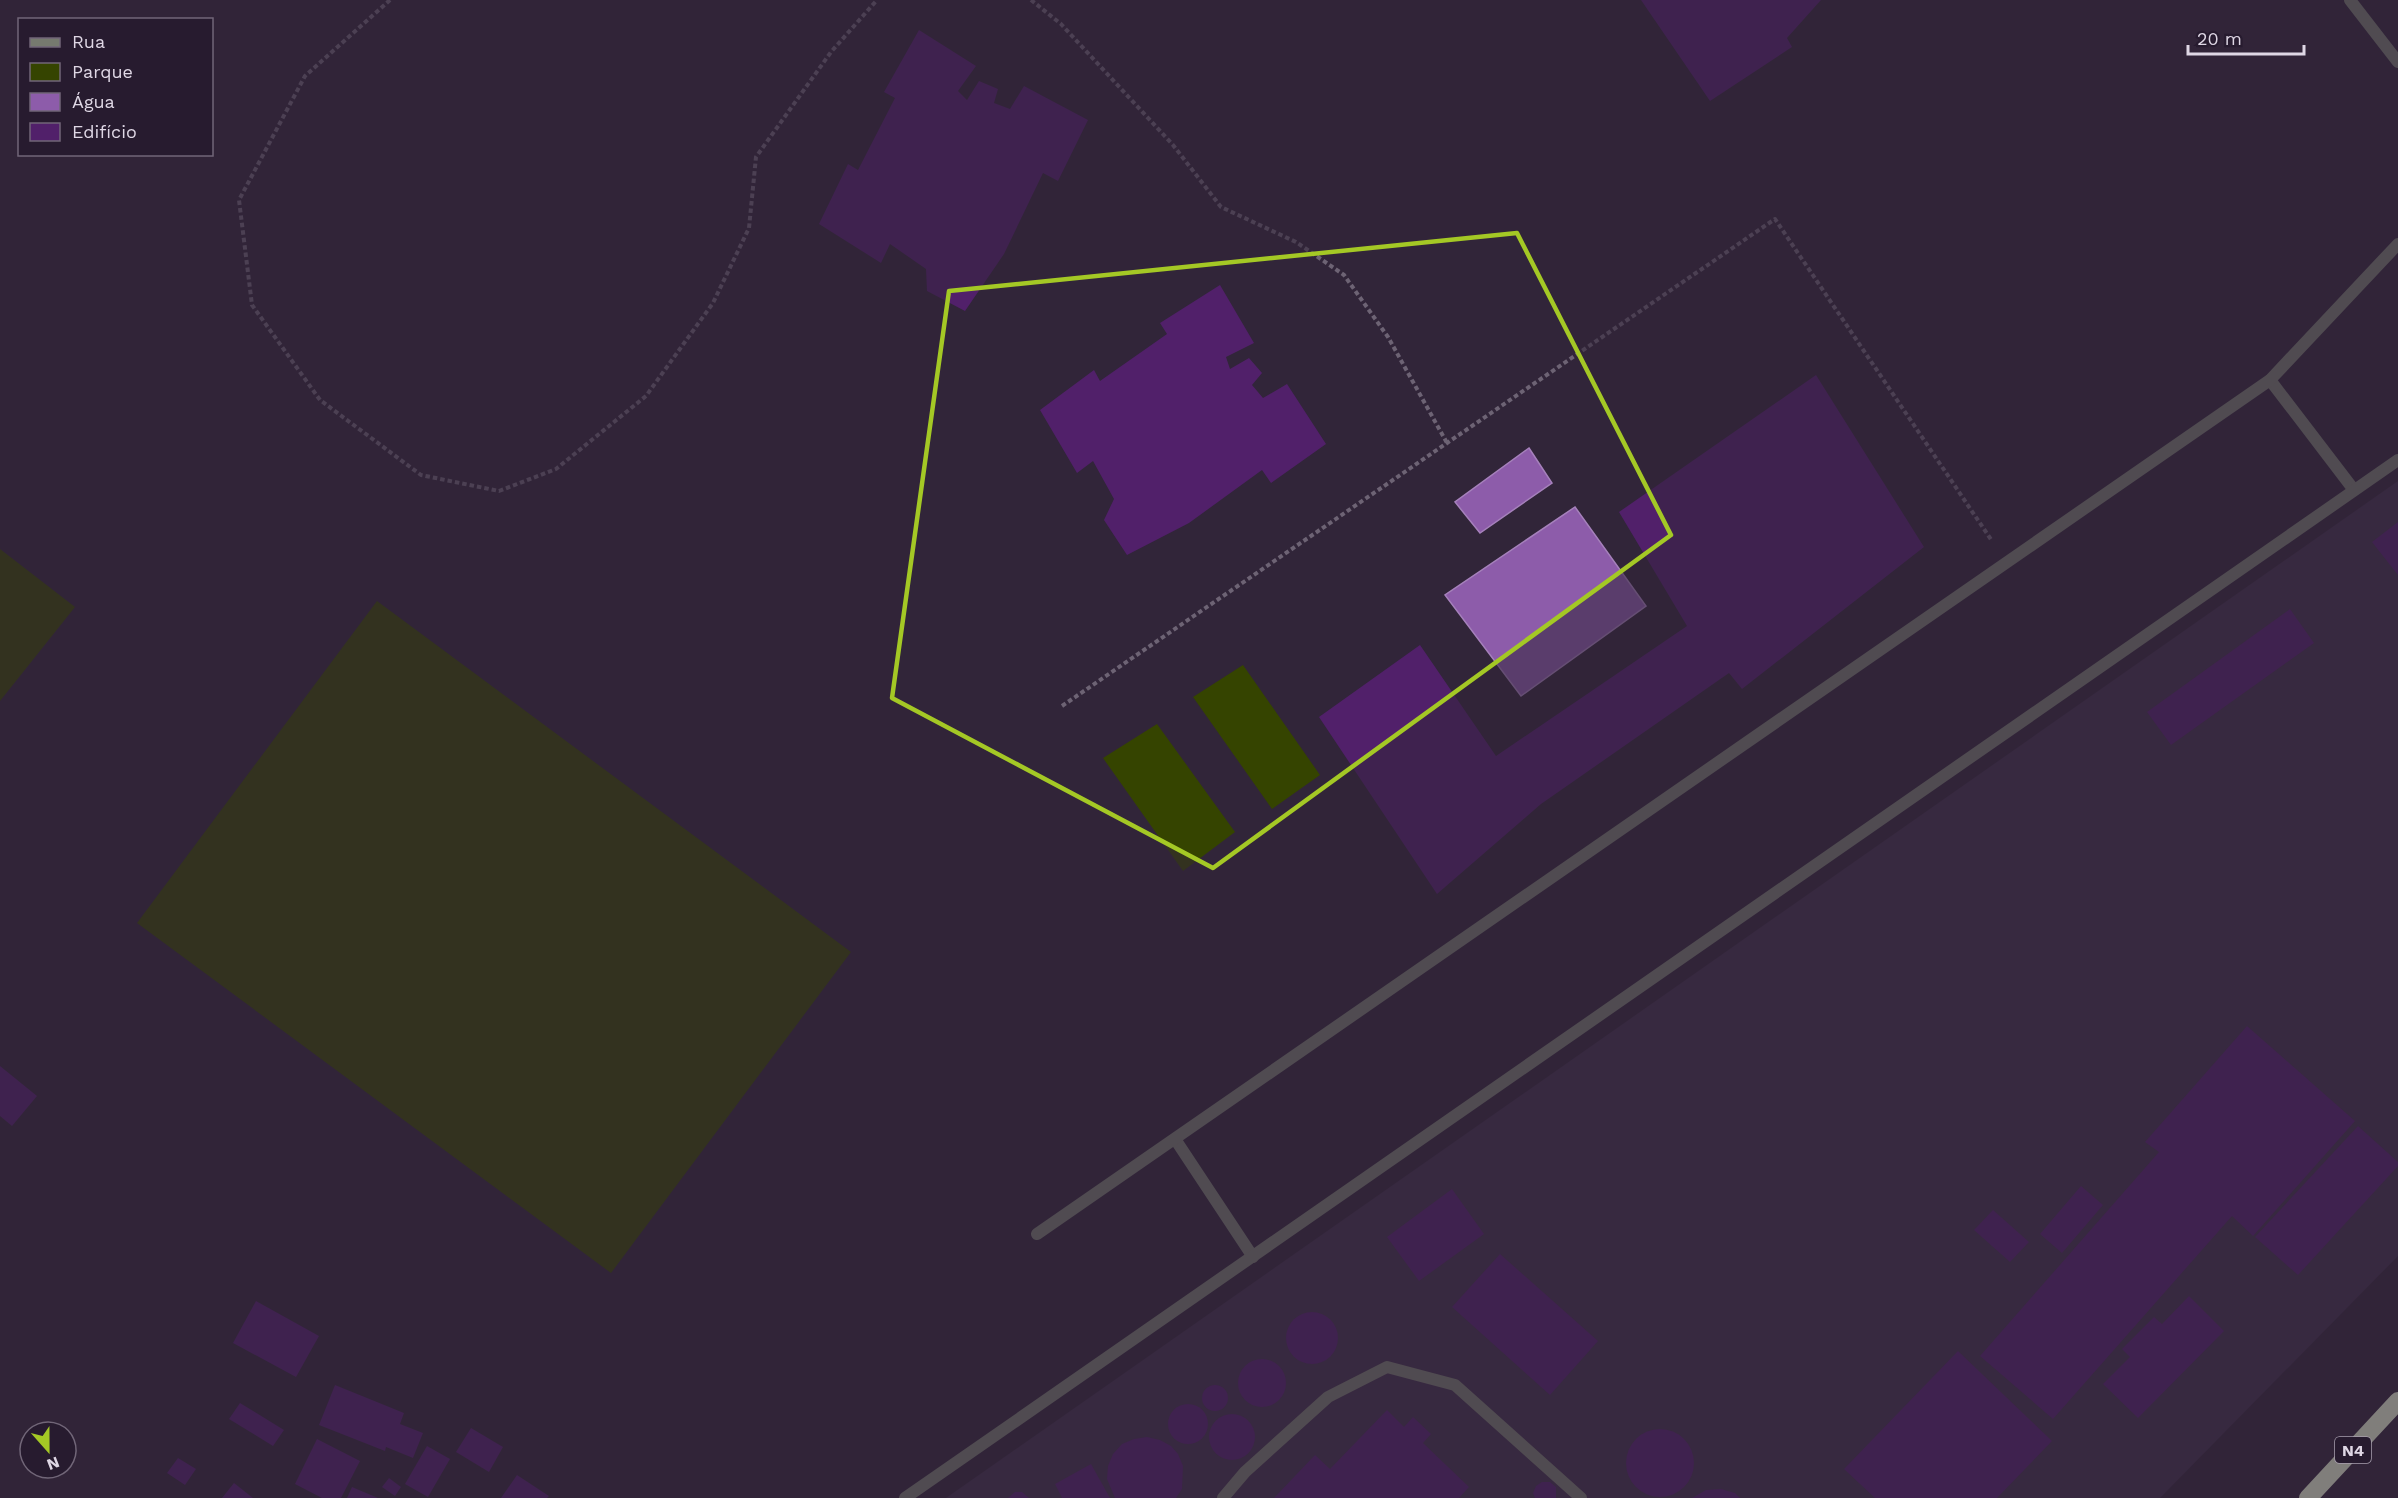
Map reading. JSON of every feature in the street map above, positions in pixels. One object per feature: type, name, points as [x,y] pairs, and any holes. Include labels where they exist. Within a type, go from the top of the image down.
[{"type":"highway","name":"N4","points":[[2308,1498],[2398,1401]]},
{"type":"street","points":[[2350,0],[2398,62]]},
{"type":"street","points":[[1037,1234],[2270,380],[2398,244]]},
{"type":"street","points":[[2270,380],[2354,490]]},
{"type":"street","points":[[905,1498],[2398,460]]},
{"type":"street","points":[[1175,1139],[1253,1257]]},
{"type":"street","points":[[1223,1498],[1245,1472],[1328,1397],[1387,1367],[1455,1385],[1581,1498]]},
{"type":"path","points":[[390,0],[305,76],[238,200],[252,305],[320,400],[421,475],[499,491],[556,469],[646,396],[713,303],[749,228],[756,157],[831,52],[877,0]]},
{"type":"path","points":[[1031,0],[1061,24],[1173,145],[1221,207],[1296,242],[1344,275],[1388,337],[1447,442]]},
{"type":"path","points":[[1062,706],[1775,219],[2007,564]]},
{"type":"highlighted area","points":[[1517,233],[1671,535],[1213,868],[892,698],[949,291]]},
{"type":"shaded area","points":[[2398,481],[2398,1256],[2160,1498],[946,1498]]},
{"type":"green space","points":[[0,549],[75,607],[0,701]]},
{"type":"green space","points":[[377,601],[851,952],[611,1273],[137,923]]},
{"type":"green space","points":[[1243,665],[1320,775],[1272,809],[1193,697]]},
{"type":"green space","points":[[1157,724],[1235,832],[1183,871],[1103,758]]},
{"type":"water","points":[[1529,448],[1552,483],[1480,533],[1455,502]]},
{"type":"water","points":[[1575,507],[1646,606],[1521,696],[1445,595]]},
{"type":"building","points":[[1641,0],[1821,0],[1787,38],[1792,47],[1710,101]]},
{"type":"building","points":[[919,30],[976,66],[958,91],[967,100],[979,81],[998,89],[994,103],[1010,109],[1024,86],[1088,120],[1058,181],[1043,173],[1004,254],[965,311],[927,291],[926,269],[890,244],[881,263],[819,224],[848,164],[858,170],[895,98],[884,92]]},
{"type":"building","points":[[1220,285],[1254,343],[1226,357],[1230,369],[1249,358],[1262,373],[1252,385],[1263,398],[1287,384],[1326,444],[1271,483],[1262,470],[1189,523],[1127,555],[1104,520],[1114,499],[1093,461],[1077,473],[1040,410],[1094,370],[1100,381],[1167,334],[1160,323]]},
{"type":"building","points":[[1816,375],[1924,547],[1742,689],[1729,673],[1541,804],[1437,894],[1319,717],[1420,645],[1496,756],[1687,626],[1619,512]]},
{"type":"building","points":[[2398,522],[2398,575],[2372,542]]},
{"type":"building","points":[[2290,609],[2314,643],[2171,745],[2147,712]]},
{"type":"building","points":[[2247,1026],[2355,1121],[2253,1236],[2232,1216],[2053,1419],[1980,1356],[2159,1152],[2145,1142]]},
{"type":"building","points":[[0,1066],[37,1096],[12,1126],[0,1116]]},
{"type":"building","points":[[2358,1126],[2398,1162],[2398,1166],[2298,1275],[2255,1237]]},
{"type":"building","points":[[2081,1186],[2103,1205],[2062,1253],[2040,1234]]},
{"type":"building","points":[[1452,1189],[1484,1234],[1419,1281],[1387,1237]]},
{"type":"building","points":[[1993,1210],[2029,1242],[2010,1262],[1974,1230]]},
{"type":"building","points":[[1500,1254],[1598,1341],[1550,1395],[1452,1307]]},
{"type":"building","points":[[2189,1296],[2224,1331],[2138,1418],[2103,1384],[2130,1357],[2122,1349],[2154,1317],[2162,1324]]},
{"type":"building","points":[[256,1301],[319,1336],[296,1377],[233,1343]]},
{"type":"building","points":[[1307,1312],[1317,1312],[1331,1319],[1338,1338],[1331,1357],[1317,1364],[1307,1364],[1297,1360],[1290,1353],[1286,1343],[1286,1333],[1290,1323],[1297,1316]]},
{"type":"building","points":[[1958,1351],[2052,1441],[1997,1498],[1875,1498],[1844,1469]]},
{"type":"building","points":[[1257,1359],[1267,1359],[1279,1366],[1286,1378],[1286,1388],[1279,1400],[1267,1407],[1257,1407],[1242,1396],[1238,1388],[1238,1378],[1249,1363]]},
{"type":"building","points":[[335,1385],[404,1413],[400,1424],[423,1433],[413,1458],[386,1447],[385,1451],[319,1425]]},
{"type":"building","points":[[1215,1385],[1224,1389],[1228,1398],[1224,1407],[1215,1411],[1206,1407],[1202,1398],[1206,1389]]},
{"type":"building","points":[[240,1403],[284,1430],[273,1446],[229,1419]]},
{"type":"building","points":[[1188,1404],[1196,1405],[1202,1410],[1207,1416],[1207,1432],[1202,1438],[1196,1443],[1188,1444],[1180,1443],[1174,1438],[1169,1432],[1168,1424],[1169,1416],[1174,1410],[1180,1405]]},
{"type":"building","points":[[1387,1410],[1404,1427],[1413,1417],[1431,1434],[1423,1443],[1469,1487],[1459,1498],[1274,1498],[1315,1455],[1330,1469]]},
{"type":"building","points":[[1232,1414],[1248,1421],[1255,1437],[1248,1453],[1232,1460],[1216,1453],[1209,1437],[1216,1421]]},
{"type":"building","points":[[471,1428],[503,1447],[489,1472],[456,1452]]},
{"type":"building","points":[[1660,1429],[1673,1432],[1684,1439],[1691,1450],[1694,1463],[1691,1476],[1684,1487],[1673,1494],[1660,1497],[1647,1494],[1636,1487],[1629,1476],[1626,1463],[1629,1450],[1636,1439],[1647,1432]]},
{"type":"building","points":[[1147,1437],[1171,1446],[1178,1454],[1183,1466],[1182,1489],[1176,1498],[1115,1498],[1107,1479],[1108,1466],[1113,1454],[1122,1444]]},
{"type":"building","points":[[317,1439],[360,1461],[341,1498],[322,1498],[295,1484]]},
{"type":"building","points":[[427,1446],[450,1459],[428,1497],[405,1484]]},
{"type":"building","points":[[178,1458],[196,1469],[185,1485],[167,1473]]},
{"type":"building","points":[[1091,1464],[1110,1498],[1062,1498],[1055,1484]]},
{"type":"building","points":[[517,1475],[549,1496],[547,1498],[501,1498]]},
{"type":"building","points":[[389,1478],[401,1487],[395,1496],[382,1487]]},
{"type":"building","points":[[1542,1482],[1550,1482],[1556,1487],[1556,1498],[1535,1498],[1533,1493],[1536,1486]]},
{"type":"building","points":[[234,1483],[253,1498],[222,1498]]},
{"type":"building","points":[[352,1487],[378,1498],[347,1498]]},
{"type":"building","points":[[1721,1489],[1735,1493],[1740,1498],[1692,1498],[1706,1490]]},
{"type":"building","points":[[1015,1492],[1022,1492],[1029,1498],[1008,1498]]}]
